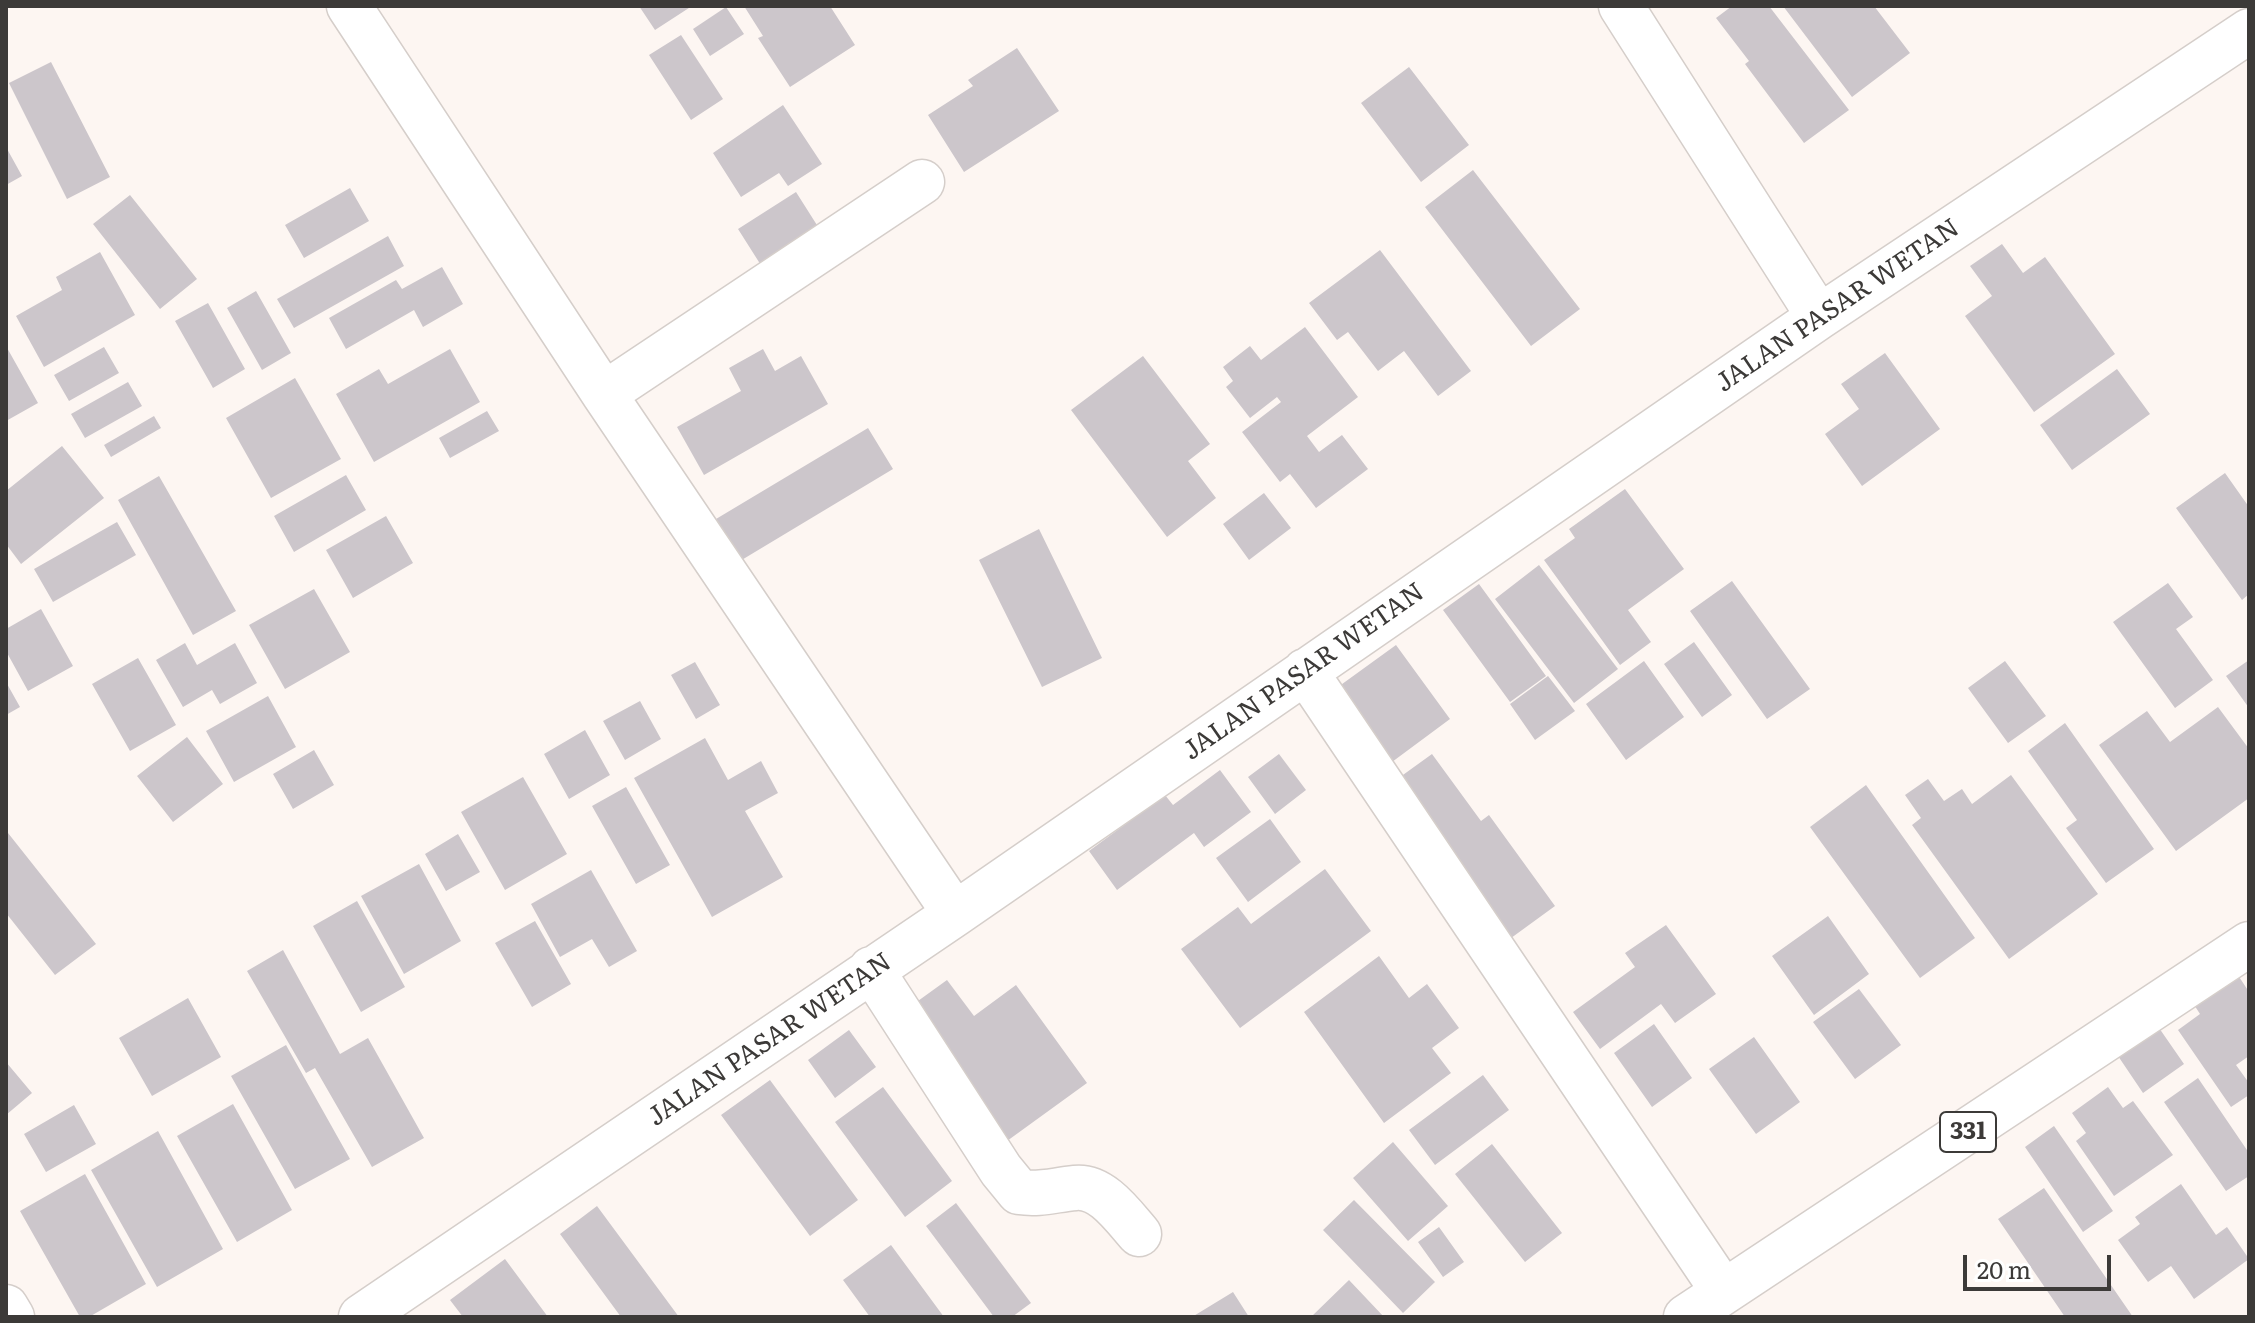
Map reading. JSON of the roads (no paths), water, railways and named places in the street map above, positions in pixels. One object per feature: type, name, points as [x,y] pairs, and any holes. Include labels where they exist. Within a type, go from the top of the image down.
[{"type":"street","points":[[349,6],[604,394],[955,914]]},
{"type":"street","points":[[1621,6],[1819,317]]},
{"type":"street","name":"JALAN PASAR WETAN","points":[[361,1317],[955,914],[1819,317],[2249,31]]},
{"type":"street","points":[[604,394],[922,182]]},
{"type":"street","points":[[1305,671],[1723,1291]]},
{"type":"street","name":"331","points":[[1686,1317],[2249,944]]},
{"type":"street","points":[[871,969],[1001,1170],[1019,1192],[1041,1195],[1078,1187],[1112,1203],[1139,1234]]},
{"type":"street","points":[[6,1307],[12,1317]]}]
